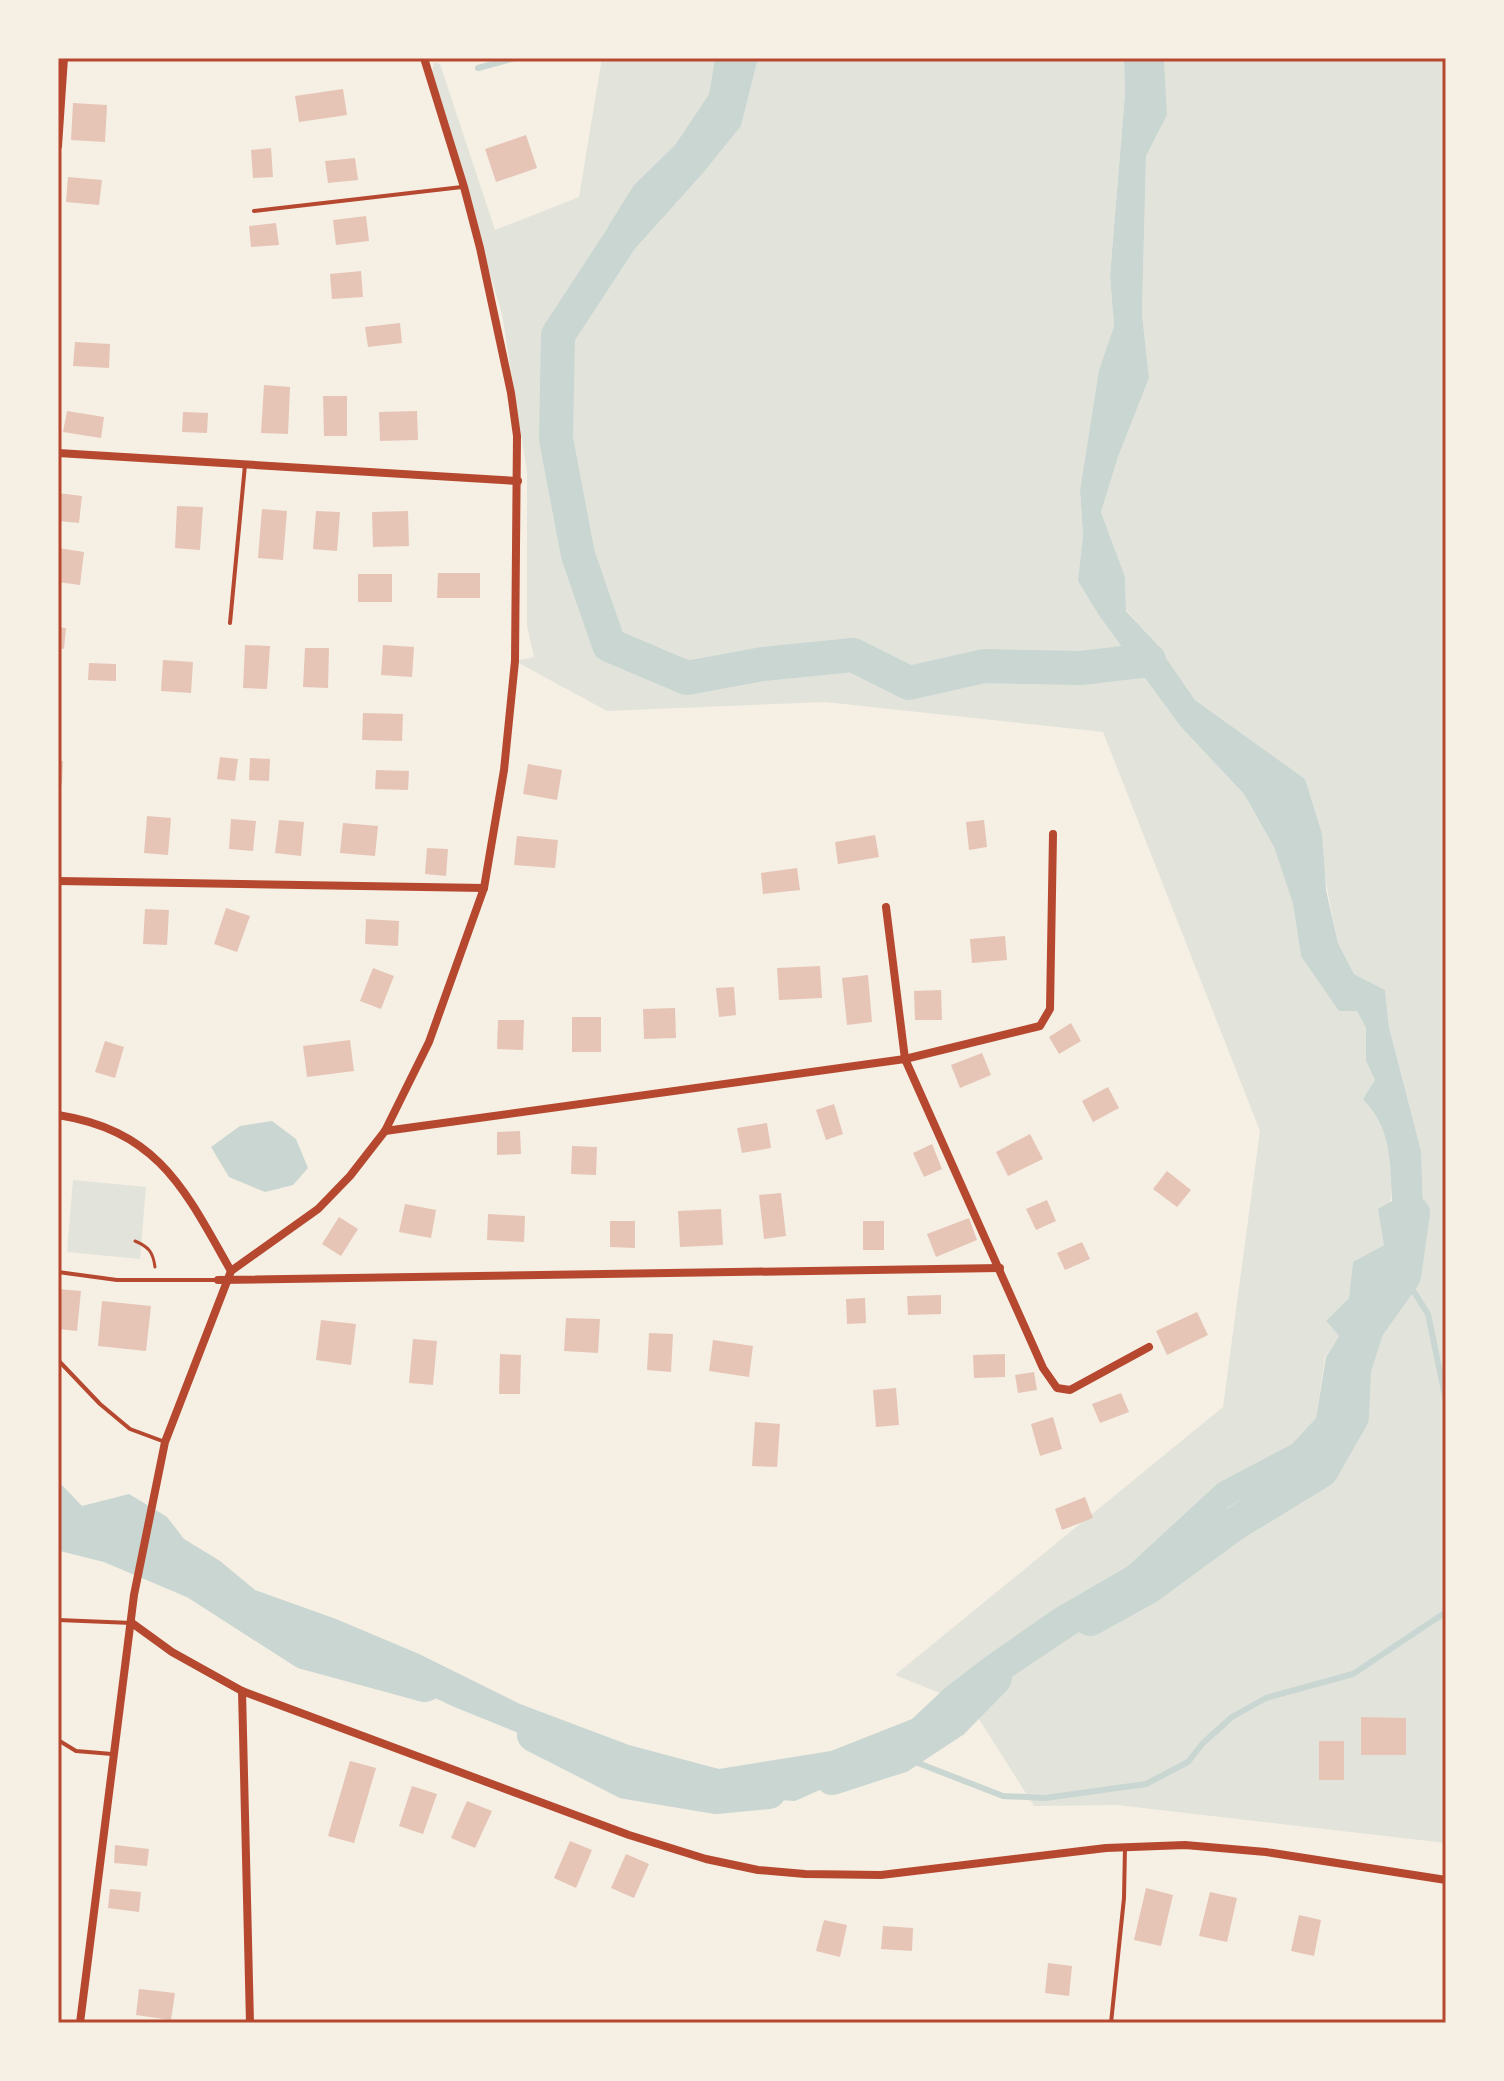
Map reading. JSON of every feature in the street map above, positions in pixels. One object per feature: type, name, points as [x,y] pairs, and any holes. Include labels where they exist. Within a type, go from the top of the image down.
[{"type":"street","points":[[58,143],[64,58]]},
{"type":"street","points":[[225,1277],[318,1209],[350,1176],[385,1131],[429,1042],[484,888],[504,770],[515,661],[517,436],[511,393],[464,187],[424,58]]},
{"type":"street","points":[[58,453],[518,481]]},
{"type":"street","points":[[385,1131],[905,1059],[1040,1026],[1050,1009],[1053,834]]},
{"type":"street","points":[[58,881],[484,888]]},
{"type":"street","points":[[886,907],[905,1059],[1043,1368],[1057,1388],[1070,1390],[1149,1347]]},
{"type":"street","points":[[58,1115],[80,1119],[126,1136],[166,1166],[194,1205],[225,1277],[220,1304],[195,1361],[158,1469],[134,1595],[80,2023]]},
{"type":"street","points":[[225,1277],[1000,1268]]},
{"type":"street","points":[[132,1623],[172,1652],[242,1691],[629,1835],[706,1859],[758,1870],[881,1875],[1125,1847],[1185,1845],[1253,1851],[1446,1880]]},
{"type":"street","points":[[242,1691],[250,2023]]},
{"type":"lane","points":[[254,211],[464,187]]},
{"type":"lane","points":[[230,623],[245,465]]},
{"type":"lane","points":[[58,1272],[117,1280],[225,1277]]},
{"type":"lane","points":[[58,1360],[100,1404],[130,1429],[165,1442]]},
{"type":"lane","points":[[58,1620],[132,1623]]},
{"type":"lane","points":[[58,1740],[76,1751],[115,1754]]},
{"type":"lane","points":[[1111,2023],[1124,1898],[1125,1847]]},
{"type":"path","points":[[135,1241],[147,1246],[153,1254],[154,1281]]},
{"type":"shaded area","points":[[602,58],[715,58],[709,94],[675,145],[634,185],[632,252],[741,126],[758,58],[1124,58],[1125,94],[1110,276],[1114,326],[1099,370],[1080,490],[1083,536],[1079,581],[1100,617],[1181,727],[1244,794],[1274,847],[1293,904],[1301,956],[1357,1011],[1366,1028],[1366,1061],[1375,1080],[1364,1099],[1376,1115],[1389,1150],[1390,1207],[1384,1245],[1353,1262],[1349,1298],[1326,1321],[1339,1336],[1325,1357],[1316,1418],[1292,1444],[1218,1483],[1128,1566],[1054,1609],[940,1693],[895,1675],[1223,1407],[1260,1131],[1103,732],[825,702],[607,711],[515,661],[534,657],[527,626],[527,472],[502,314],[431,76],[434,62],[440,64],[495,230],[579,197]]},
{"type":"shaded area","points":[[715,58],[758,58],[741,126],[632,252],[608,227],[634,185],[675,145],[709,94]]},
{"type":"shaded area","points":[[1124,58],[1164,58],[1167,115],[1146,156],[1142,314],[1149,378],[1118,457],[1101,512],[1125,577],[1126,611],[1155,642],[1195,700],[1305,779],[1322,834],[1326,890],[1338,943],[1354,974],[1385,990],[1389,1027],[1421,1151],[1423,1211],[1409,1255],[1385,1277],[1344,1425],[1312,1469],[1268,1485],[1228,1507],[1163,1572],[1124,1602],[936,1731],[873,1766],[795,1801],[715,1796],[645,1784],[452,1706],[374,1669],[316,1655],[240,1616],[224,1597],[161,1558],[105,1529],[58,1541],[58,1481],[82,1506],[129,1494],[167,1517],[184,1539],[220,1561],[255,1590],[336,1619],[419,1654],[520,1704],[629,1745],[719,1769],[831,1751],[912,1719],[984,1658],[1054,1609],[1128,1566],[1218,1483],[1292,1444],[1316,1418],[1326,1357],[1339,1336],[1326,1321],[1349,1298],[1353,1262],[1384,1245],[1378,1209],[1392,1201],[1388,1147],[1379,1122],[1363,1099],[1375,1080],[1366,1061],[1366,1028],[1357,1011],[1339,1011],[1301,956],[1293,904],[1274,847],[1244,794],[1181,727],[1100,617],[1078,581],[1083,536],[1080,490],[1099,370],[1114,326],[1110,276],[1125,94]]},
{"type":"shaded area","points":[[1164,58],[1446,58],[1446,1843],[1117,1805],[1034,1806],[970,1705],[1124,1602],[1163,1572],[1228,1507],[1268,1485],[1312,1469],[1344,1425],[1385,1277],[1409,1255],[1421,1151],[1389,1027],[1385,990],[1354,974],[1338,943],[1305,779],[1195,700],[1155,642],[1126,610],[1125,577],[1101,512],[1118,457],[1149,378],[1142,314],[1146,155],[1167,115]]},
{"type":"shaded area","points":[[272,1121],[296,1139],[308,1168],[293,1185],[265,1192],[229,1177],[211,1147],[240,1126]]},
{"type":"shaded area","points":[[73,1180],[146,1187],[140,1259],[67,1252]]},
{"type":"building","points":[[343,89],[347,115],[299,122],[295,96]]},
{"type":"building","points":[[73,103],[107,105],[105,142],[71,140]]},
{"type":"building","points":[[526,135],[537,168],[496,182],[485,149]]},
{"type":"building","points":[[271,148],[273,177],[253,178],[251,150]]},
{"type":"building","points":[[355,158],[358,180],[328,183],[325,161]]},
{"type":"building","points":[[68,177],[102,180],[99,205],[66,202]]},
{"type":"building","points":[[366,216],[369,241],[336,245],[333,220]]},
{"type":"building","points":[[276,223],[279,245],[251,247],[249,226]]},
{"type":"building","points":[[361,271],[363,297],[332,299],[330,274]]},
{"type":"building","points":[[400,323],[402,343],[368,347],[365,327]]},
{"type":"building","points":[[75,342],[110,344],[109,368],[73,366]]},
{"type":"building","points":[[264,385],[290,387],[288,434],[261,433]]},
{"type":"building","points":[[323,396],[347,396],[347,436],[324,436]]},
{"type":"building","points":[[67,411],[104,417],[101,438],[63,432]]},
{"type":"building","points":[[417,411],[418,440],[380,441],[379,412]]},
{"type":"building","points":[[183,412],[208,413],[207,433],[182,432]]},
{"type":"building","points":[[58,493],[82,496],[79,523],[58,521]]},
{"type":"building","points":[[177,506],[203,507],[200,550],[175,548]]},
{"type":"building","points":[[262,509],[287,511],[283,560],[258,558]]},
{"type":"building","points":[[316,511],[340,512],[337,551],[313,549]]},
{"type":"building","points":[[408,511],[409,546],[373,547],[372,512]]},
{"type":"building","points":[[58,548],[84,552],[80,585],[58,582]]},
{"type":"building","points":[[438,573],[480,573],[480,598],[437,598]]},
{"type":"building","points":[[358,574],[392,574],[392,602],[358,602]]},
{"type":"building","points":[[58,627],[66,628],[64,649],[58,648]]},
{"type":"building","points":[[245,645],[270,646],[267,689],[243,688]]},
{"type":"building","points":[[383,645],[414,647],[412,677],[381,675]]},
{"type":"building","points":[[305,648],[329,648],[328,688],[303,687]]},
{"type":"building","points":[[163,660],[193,662],[191,693],[161,691]]},
{"type":"building","points":[[89,663],[116,664],[116,681],[88,680]]},
{"type":"building","points":[[363,713],[403,714],[402,741],[362,740]]},
{"type":"building","points":[[220,757],[238,759],[235,781],[217,779]]},
{"type":"building","points":[[250,758],[270,759],[269,781],[249,780]]},
{"type":"building","points":[[58,761],[63,761],[62,785],[58,785]]},
{"type":"building","points":[[528,764],[562,770],[557,800],[523,794]]},
{"type":"building","points":[[376,770],[409,771],[408,790],[375,789]]},
{"type":"building","points":[[147,816],[171,818],[168,855],[144,853]]},
{"type":"building","points":[[231,819],[256,821],[253,851],[229,849]]},
{"type":"building","points":[[279,820],[304,822],[301,856],[275,853]]},
{"type":"building","points":[[984,820],[987,847],[969,850],[966,822]]},
{"type":"building","points":[[343,823],[378,826],[375,856],[340,853]]},
{"type":"building","points":[[875,835],[879,857],[838,864],[835,842]]},
{"type":"building","points":[[517,836],[558,840],[555,868],[514,865]]},
{"type":"building","points":[[427,848],[448,849],[446,876],[425,874]]},
{"type":"building","points":[[797,868],[800,890],[763,894],[761,873]]},
{"type":"building","points":[[226,908],[250,916],[237,952],[214,944]]},
{"type":"building","points":[[145,909],[169,910],[167,945],[143,944]]},
{"type":"building","points":[[366,919],[399,921],[398,946],[365,944]]},
{"type":"building","points":[[1005,936],[1007,960],[972,963],[970,939]]},
{"type":"building","points":[[820,966],[822,998],[779,1000],[777,968]]},
{"type":"building","points":[[373,968],[394,976],[381,1009],[360,1001]]},
{"type":"building","points":[[868,975],[872,1022],[847,1025],[842,978]]},
{"type":"building","points":[[734,987],[736,1015],[719,1017],[716,988]]},
{"type":"building","points":[[941,990],[942,1020],[915,1020],[914,991]]},
{"type":"building","points":[[675,1008],[676,1038],[644,1039],[643,1009]]},
{"type":"building","points":[[572,1017],[601,1017],[601,1052],[572,1052]]},
{"type":"building","points":[[498,1020],[524,1020],[523,1050],[497,1049]]},
{"type":"building","points":[[1071,1023],[1081,1041],[1059,1054],[1049,1037]]},
{"type":"building","points":[[350,1040],[354,1071],[307,1077],[303,1046]]},
{"type":"building","points":[[105,1041],[124,1047],[115,1078],[95,1072]]},
{"type":"building","points":[[982,1053],[991,1075],[960,1088],[951,1065]]},
{"type":"building","points":[[1108,1087],[1119,1108],[1093,1122],[1082,1101]]},
{"type":"building","points":[[834,1104],[843,1134],[826,1140],[816,1110]]},
{"type":"building","points":[[767,1123],[771,1148],[742,1153],[737,1128]]},
{"type":"building","points":[[520,1131],[521,1154],[497,1155],[497,1132]]},
{"type":"building","points":[[1030,1134],[1043,1159],[1008,1176],[996,1152]]},
{"type":"building","points":[[932,1144],[942,1169],[924,1177],[913,1153]]},
{"type":"building","points":[[572,1146],[597,1147],[596,1175],[571,1174]]},
{"type":"building","points":[[1167,1171],[1191,1190],[1177,1207],[1153,1189]]},
{"type":"building","points":[[781,1193],[786,1236],[764,1239],[759,1195]]},
{"type":"building","points":[[1047,1200],[1056,1221],[1036,1230],[1026,1209]]},
{"type":"building","points":[[405,1204],[436,1210],[431,1238],[399,1232]]},
{"type":"building","points":[[721,1209],[723,1245],[680,1247],[678,1211]]},
{"type":"building","points":[[488,1214],[525,1216],[524,1242],[487,1240]]},
{"type":"building","points":[[339,1217],[358,1229],[341,1256],[322,1244]]},
{"type":"building","points":[[969,1218],[977,1240],[936,1257],[927,1234]]},
{"type":"building","points":[[610,1221],[635,1221],[635,1248],[610,1247]]},
{"type":"building","points":[[863,1221],[884,1221],[884,1250],[863,1250]]},
{"type":"building","points":[[1082,1242],[1090,1259],[1065,1270],[1057,1253]]},
{"type":"building","points":[[58,1289],[81,1291],[77,1331],[58,1329]]},
{"type":"building","points":[[941,1295],[941,1314],[908,1315],[907,1296]]},
{"type":"building","points":[[865,1298],[866,1323],[847,1324],[846,1299]]},
{"type":"building","points":[[102,1301],[151,1306],[146,1351],[98,1346]]},
{"type":"building","points":[[1197,1312],[1208,1335],[1167,1355],[1156,1331]]},
{"type":"building","points":[[566,1318],[600,1319],[598,1353],[564,1351]]},
{"type":"building","points":[[321,1320],[356,1324],[351,1365],[316,1360]]},
{"type":"building","points":[[649,1333],[673,1334],[671,1372],[647,1370]]},
{"type":"building","points":[[413,1339],[437,1341],[433,1385],[409,1383]]},
{"type":"building","points":[[713,1340],[753,1346],[749,1377],[709,1371]]},
{"type":"building","points":[[500,1354],[521,1355],[520,1394],[499,1394]]},
{"type":"building","points":[[1005,1354],[1005,1377],[974,1378],[973,1355]]},
{"type":"building","points":[[1034,1372],[1037,1390],[1018,1393],[1015,1375]]},
{"type":"building","points":[[896,1388],[899,1425],[876,1427],[873,1390]]},
{"type":"building","points":[[1121,1393],[1129,1412],[1100,1423],[1092,1404]]},
{"type":"building","points":[[1053,1417],[1062,1449],[1040,1456],[1031,1424]]},
{"type":"building","points":[[755,1422],[780,1424],[777,1467],[752,1466]]},
{"type":"building","points":[[1085,1497],[1093,1518],[1062,1530],[1055,1509]]},
{"type":"building","points":[[1361,1717],[1406,1718],[1406,1755],[1361,1755]]},
{"type":"building","points":[[1319,1741],[1344,1741],[1344,1780],[1319,1780]]},
{"type":"building","points":[[350,1761],[376,1768],[354,1843],[328,1836]]},
{"type":"building","points":[[412,1786],[437,1794],[423,1834],[399,1826]]},
{"type":"building","points":[[467,1801],[492,1811],[475,1848],[451,1838]]},
{"type":"building","points":[[570,1841],[592,1850],[576,1888],[554,1878]]},
{"type":"building","points":[[115,1845],[149,1849],[147,1866],[114,1863]]},
{"type":"building","points":[[626,1854],[649,1864],[634,1898],[611,1888]]},
{"type":"building","points":[[1146,1888],[1173,1895],[1161,1946],[1134,1940]]},
{"type":"building","points":[[110,1889],[141,1892],[139,1912],[108,1908]]},
{"type":"building","points":[[1210,1892],[1237,1898],[1227,1942],[1199,1936]]},
{"type":"building","points":[[1299,1915],[1321,1920],[1314,1956],[1291,1951]]},
{"type":"building","points":[[824,1920],[847,1925],[840,1957],[816,1951]]},
{"type":"building","points":[[883,1926],[913,1928],[912,1951],[881,1949]]},
{"type":"building","points":[[1048,1963],[1072,1966],[1069,1996],[1045,1993]]},
{"type":"building","points":[[139,1989],[175,1993],[171,2020],[136,2015]]},
{"type":"waterway","points":[[478,68],[515,58]]},
{"type":"waterway","points":[[645,202],[558,335],[556,439],[578,555],[609,645],[687,678],[763,664],[853,655],[909,683],[984,666],[1081,668],[1149,660]]},
{"type":"waterway","points":[[1090,1619],[1148,1587],[1234,1524],[1321,1471],[1352,1417],[1354,1369],[1367,1328],[1404,1276],[1413,1213]]},
{"type":"waterway","points":[[1404,1276],[1428,1314],[1446,1401]]},
{"type":"waterway","points":[[58,1533],[110,1546],[195,1582],[304,1652],[425,1685]]},
{"type":"waterway","points":[[900,1756],[1003,1796],[1045,1798],[1146,1784],[1188,1762],[1203,1743],[1232,1717],[1266,1698],[1353,1674],[1446,1612]]},
{"type":"waterway","points":[[832,1778],[900,1756],[953,1721],[995,1678]]},
{"type":"waterway","points":[[534,1735],[626,1782],[716,1797],[769,1792]]}]
